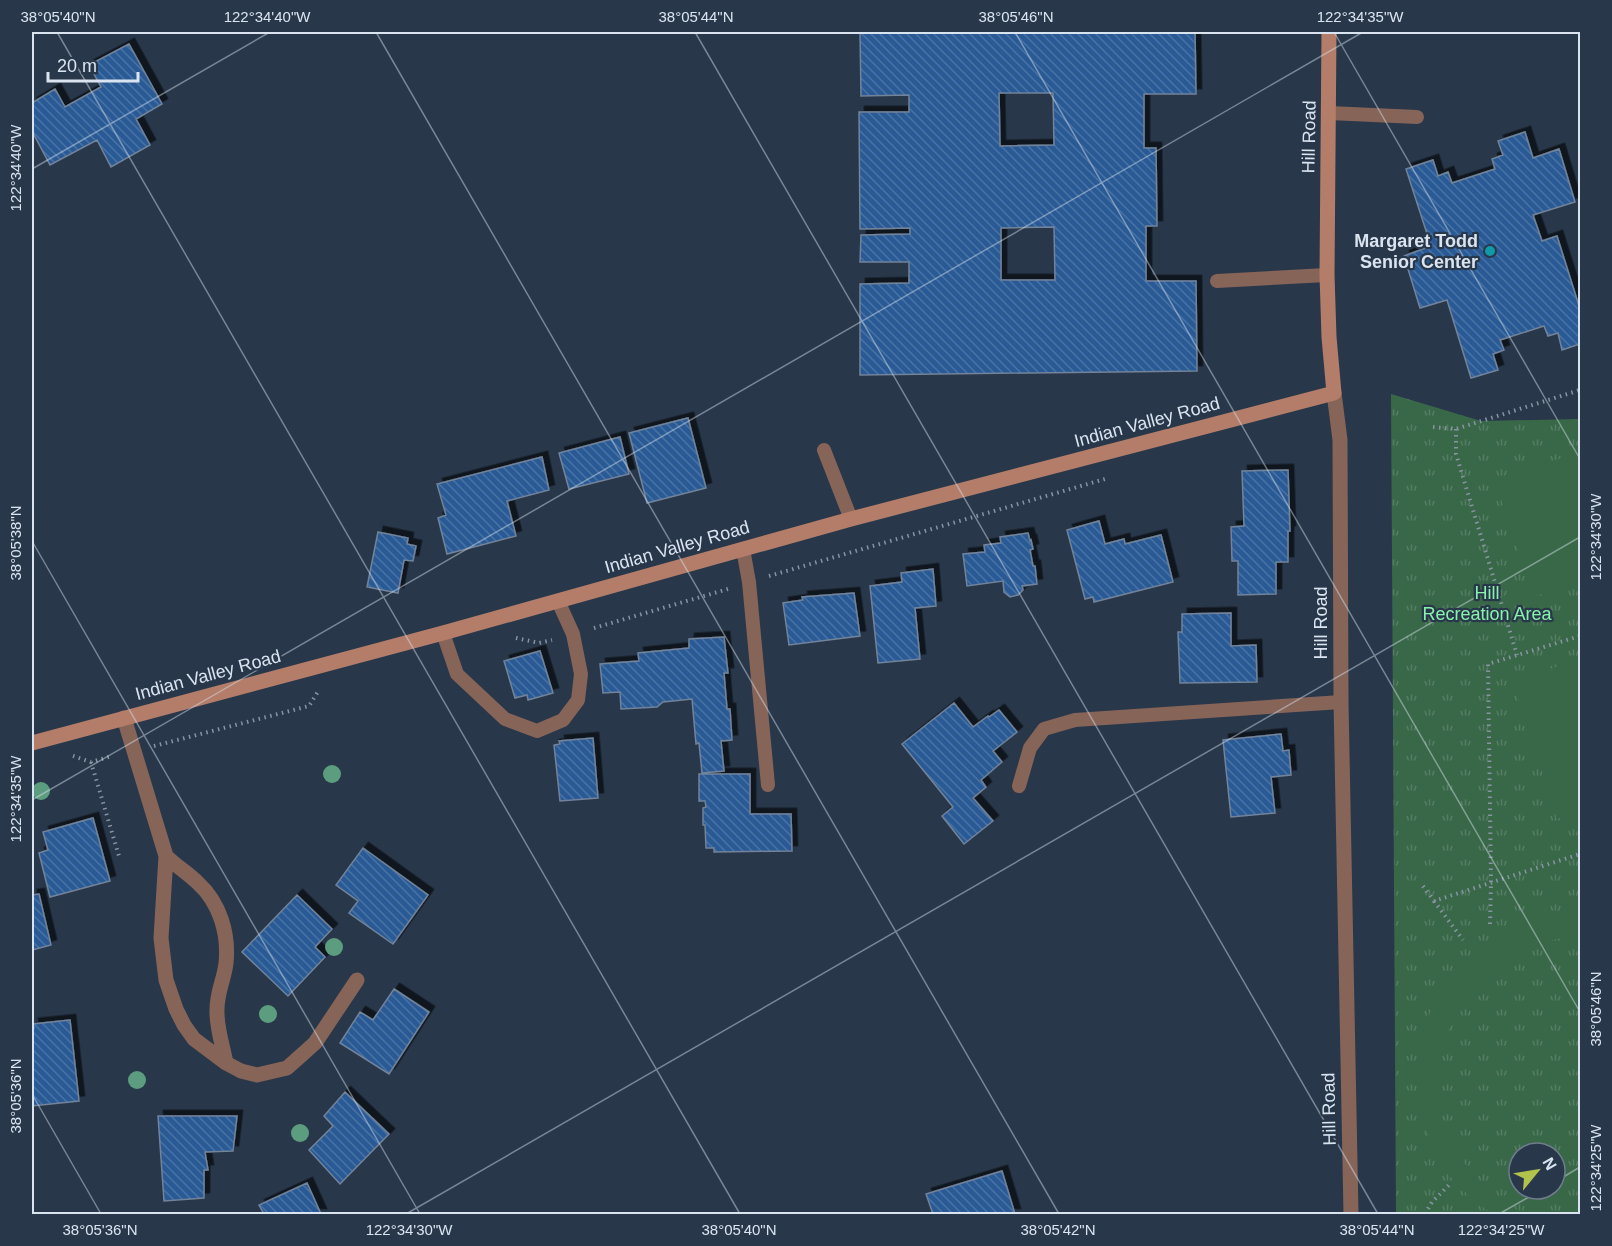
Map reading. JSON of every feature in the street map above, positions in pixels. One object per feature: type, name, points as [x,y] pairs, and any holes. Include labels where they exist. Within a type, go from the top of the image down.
[{"type":"street","name":"Hill Road","points":[[1329,32],[1327,275],[1329,337],[1340,440],[1341,702],[1351,1215]]},
{"type":"street","name":"Indian Valley Road","points":[[32,743],[443,633],[851,519],[1334,393]]},
{"type":"street","points":[[124,718],[166,856],[161,938],[170,995],[184,1025],[194,1039],[226,1063],[241,1071],[257,1075],[287,1068],[315,1043],[357,980]]},
{"type":"street","points":[[166,856],[199,883],[211,898],[224,928],[226,962],[224,977],[217,995],[217,1015],[226,1063]]},
{"type":"lane","points":[[1329,113],[1417,117]]},
{"type":"lane","points":[[1216,281],[1327,275]]},
{"type":"lane","points":[[824,450],[851,519]]},
{"type":"lane","points":[[743,549],[749,582],[768,785]]},
{"type":"lane","points":[[443,633],[457,674],[505,719],[537,731],[563,720],[578,699],[581,674],[573,634],[558,601]]},
{"type":"lane","points":[[1019,786],[1030,748],[1044,729],[1074,720],[1341,702]]},
{"type":"path","points":[[1434,427],[1456,429],[1581,390]]},
{"type":"path","points":[[1456,429],[1456,454],[1517,656]]},
{"type":"path","points":[[507,640],[518,638],[538,644],[1113,477]]},
{"type":"path","points":[[1490,924],[1488,664],[1581,636]]},
{"type":"path","points":[[66,754],[91,762],[309,706],[322,685]]},
{"type":"path","points":[[91,762],[119,856]]},
{"type":"path","points":[[1434,901],[1581,854]]},
{"type":"path","points":[[1423,886],[1463,940]]},
{"type":"path","points":[[1425,1215],[1432,1202],[1451,1183]]},
{"type":"green space","name":"Hill Recreation Area","points":[[1391,394],[1481,421],[1580,419],[1580,1214],[1396,1214]]},
{"type":"green space","points":[[1580,452],[1580,582],[1532,597],[1495,480]]},
{"type":"green space","points":[[1580,659],[1580,811],[1557,819],[1513,681]]},
{"type":"green space","points":[[1580,912],[1580,937],[1555,939],[1508,958],[1488,973],[1471,991],[1457,1011],[1446,1034],[1436,1081],[1440,1108],[1452,1143],[1464,1163],[1489,1190],[1503,1202],[1527,1214],[1493,1214],[1473,1200],[1446,1172],[1431,1143],[1422,1107],[1419,1063],[1423,1034],[1433,1003],[1450,976],[1476,950],[1505,930],[1539,918]]},
{"type":"building","points":[[860,32],[1195,32],[1196,94],[1144,94],[1144,148],[1156,148],[1157,226],[1146,226],[1146,281],[1196,281],[1197,371],[860,375],[860,284],[909,283],[909,262],[860,262],[861,235],[910,234],[910,228],[860,229],[859,112],[909,112],[909,95],[861,96]],"holes":[[[999,93],[1053,93],[1054,145],[1000,146]],[[1054,227],[1055,280],[1001,280],[1001,228]]]},
{"type":"building","points":[[129,44],[162,104],[136,119],[150,145],[111,167],[97,140],[50,165],[32,131],[32,103],[55,89],[65,107],[101,87],[89,65]]},
{"type":"building","name":"Margaret Todd Senior Center","points":[[1525,132],[1533,158],[1559,149],[1575,202],[1533,215],[1542,241],[1557,236],[1580,309],[1580,344],[1562,350],[1558,333],[1548,336],[1544,326],[1500,340],[1504,350],[1493,354],[1498,370],[1471,378],[1447,300],[1420,308],[1404,256],[1431,246],[1406,169],[1433,160],[1438,176],[1448,172],[1452,183],[1495,169],[1492,159],[1503,155],[1498,141]]},
{"type":"building","points":[[688,418],[706,488],[647,503],[629,433]]},
{"type":"building","points":[[620,437],[629,474],[569,489],[559,453]]},
{"type":"building","points":[[542,457],[549,490],[507,501],[516,536],[447,554],[438,518],[446,515],[437,484]]},
{"type":"building","points":[[1288,470],[1290,531],[1288,531],[1288,562],[1276,562],[1276,594],[1238,595],[1238,561],[1232,561],[1231,527],[1244,526],[1242,471]]},
{"type":"building","points":[[1099,521],[1105,544],[1124,539],[1125,544],[1161,535],[1173,582],[1094,602],[1093,597],[1085,599],[1067,530]]},
{"type":"building","points":[[378,532],[408,538],[407,544],[416,546],[413,561],[404,560],[398,593],[367,587]]},
{"type":"building","points":[[1028,533],[1033,549],[1030,550],[1037,584],[1022,586],[1023,590],[1018,595],[1010,597],[1004,592],[1003,581],[967,586],[963,554],[985,552],[984,545],[1001,543],[1000,537]]},
{"type":"building","points":[[933,569],[936,606],[915,608],[920,659],[878,663],[870,586],[902,582],[901,573]]},
{"type":"building","points":[[854,593],[860,636],[789,645],[783,603],[803,600],[802,597]]},
{"type":"building","points":[[1231,613],[1231,646],[1256,645],[1257,682],[1180,683],[1178,632],[1182,632],[1182,614]]},
{"type":"building","points":[[724,637],[728,673],[724,673],[732,740],[721,741],[724,771],[702,773],[699,743],[696,744],[692,699],[663,702],[657,707],[621,709],[620,692],[603,693],[600,664],[639,661],[638,653],[689,648],[689,639]]},
{"type":"building","points":[[540,651],[553,693],[528,700],[527,695],[515,698],[504,661]]},
{"type":"building","points":[[954,703],[973,727],[999,710],[1017,732],[993,751],[1002,762],[981,780],[986,787],[973,798],[993,821],[964,844],[942,816],[953,807],[902,744]]},
{"type":"building","points":[[1281,734],[1283,751],[1289,750],[1291,775],[1271,777],[1275,813],[1231,817],[1223,740]]},
{"type":"building","points":[[593,738],[598,798],[560,801],[554,745],[560,744],[559,741]]},
{"type":"building","points":[[699,774],[750,774],[750,814],[791,814],[792,851],[714,852],[714,848],[706,848],[703,808],[706,807],[705,801],[699,801]]},
{"type":"building","points":[[93,818],[110,881],[50,897],[39,853],[48,850],[43,832]]},
{"type":"building","points":[[363,848],[428,895],[393,944],[349,913],[358,901],[336,885]]},
{"type":"building","points":[[39,894],[51,945],[32,950],[32,895]]},
{"type":"building","points":[[297,895],[332,929],[315,947],[325,957],[288,996],[242,952]]},
{"type":"building","points":[[394,989],[429,1012],[389,1074],[340,1043],[360,1012],[373,1020]]},
{"type":"building","points":[[70,1020],[79,1101],[32,1106],[33,1024]]},
{"type":"building","points":[[345,1092],[389,1134],[340,1184],[309,1150],[333,1126],[324,1116]]},
{"type":"building","points":[[158,1116],[237,1116],[233,1151],[205,1152],[208,1170],[204,1170],[204,1198],[164,1201]]},
{"type":"building","points":[[1002,1171],[1015,1214],[933,1214],[926,1194]]},
{"type":"building","points":[[307,1183],[321,1214],[264,1214],[259,1205]]},
{"type":"place","name":"Margaret Todd Senior Center","points":[[1490,251]]}]
